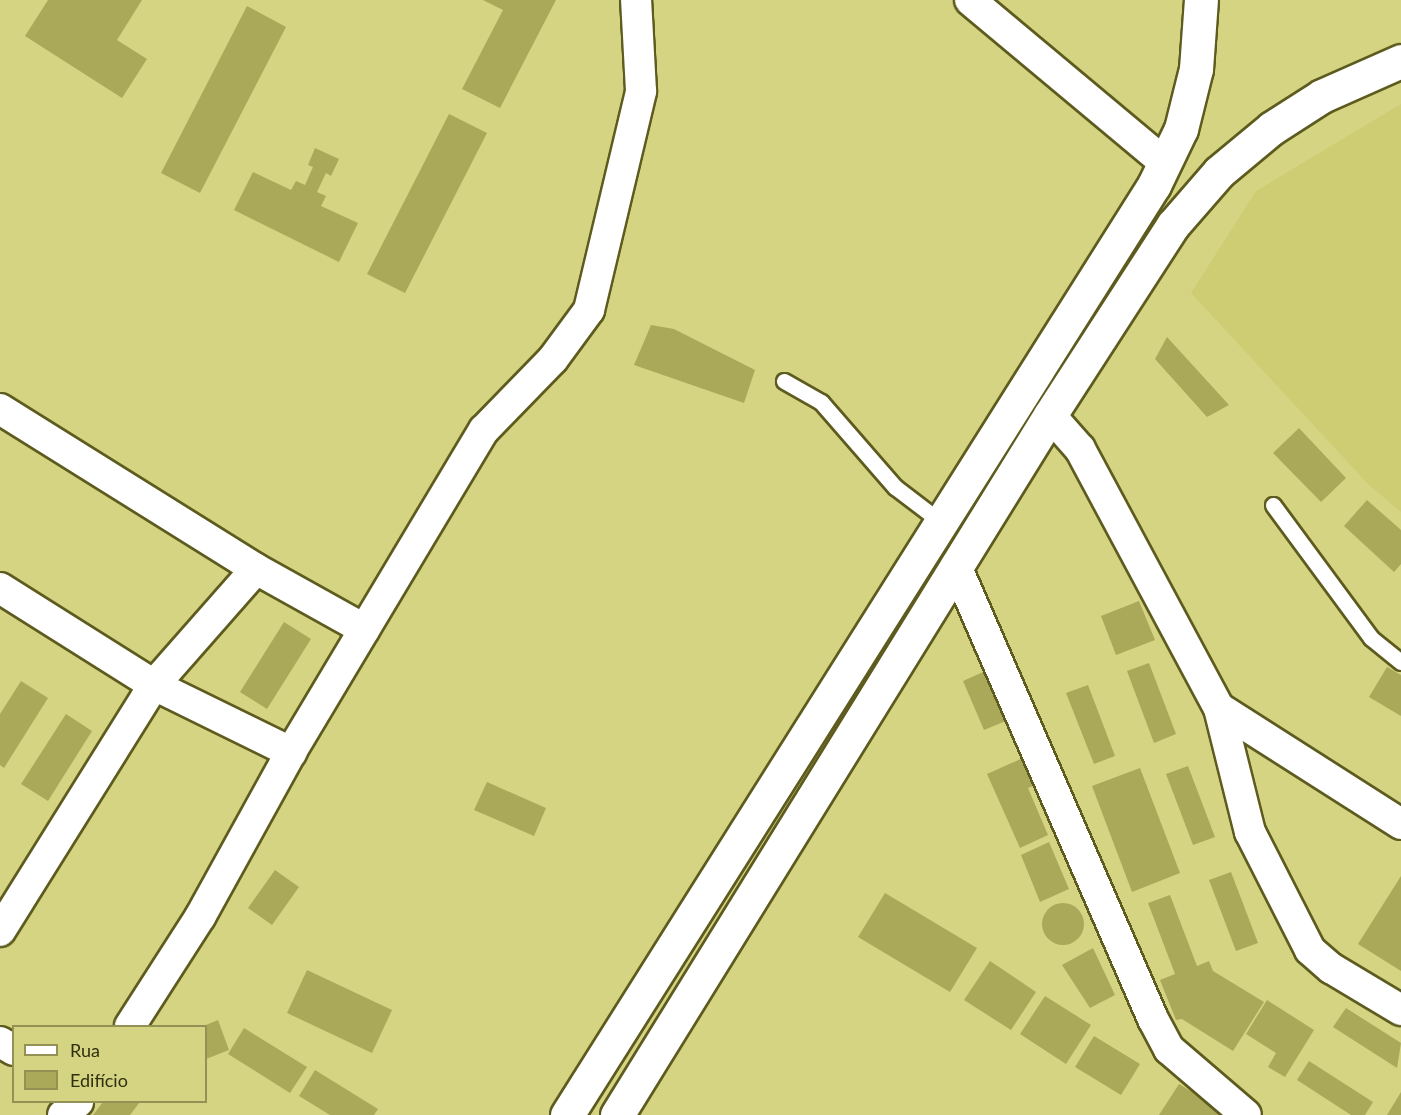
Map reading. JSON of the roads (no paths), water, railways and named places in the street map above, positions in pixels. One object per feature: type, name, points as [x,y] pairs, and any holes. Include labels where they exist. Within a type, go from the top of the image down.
[{"type":"street","points":[[131,1025],[206,906],[291,752],[484,430],[553,359],[589,310],[641,91],[636,0]]},
{"type":"street","points":[[970,0],[1165,163]]},
{"type":"street","points":[[567,1115],[1165,163],[1181,129],[1196,69],[1201,0]]},
{"type":"street","points":[[617,1115],[1050,415],[1173,225],[1219,172],[1272,128],[1322,96],[1401,61]]},
{"type":"street","points":[[0,409],[256,569],[364,629]]},
{"type":"street","points":[[1050,415],[1080,449],[1219,708],[1250,832],[1310,950],[1331,968],[1401,1010]]},
{"type":"street","points":[[956,566],[1153,1019],[1169,1049],[1245,1115]]},
{"type":"street","points":[[0,931],[154,685],[256,569]]},
{"type":"street","points":[[0,588],[154,685],[291,752]]},
{"type":"street","points":[[1219,708],[1401,824]]},
{"type":"street","points":[[63,1115],[76,1103]]},
{"type":"lane","points":[[784,381],[821,402],[895,487],[941,522]]},
{"type":"lane","points":[[1273,505],[1371,638],[1401,662]]}]
